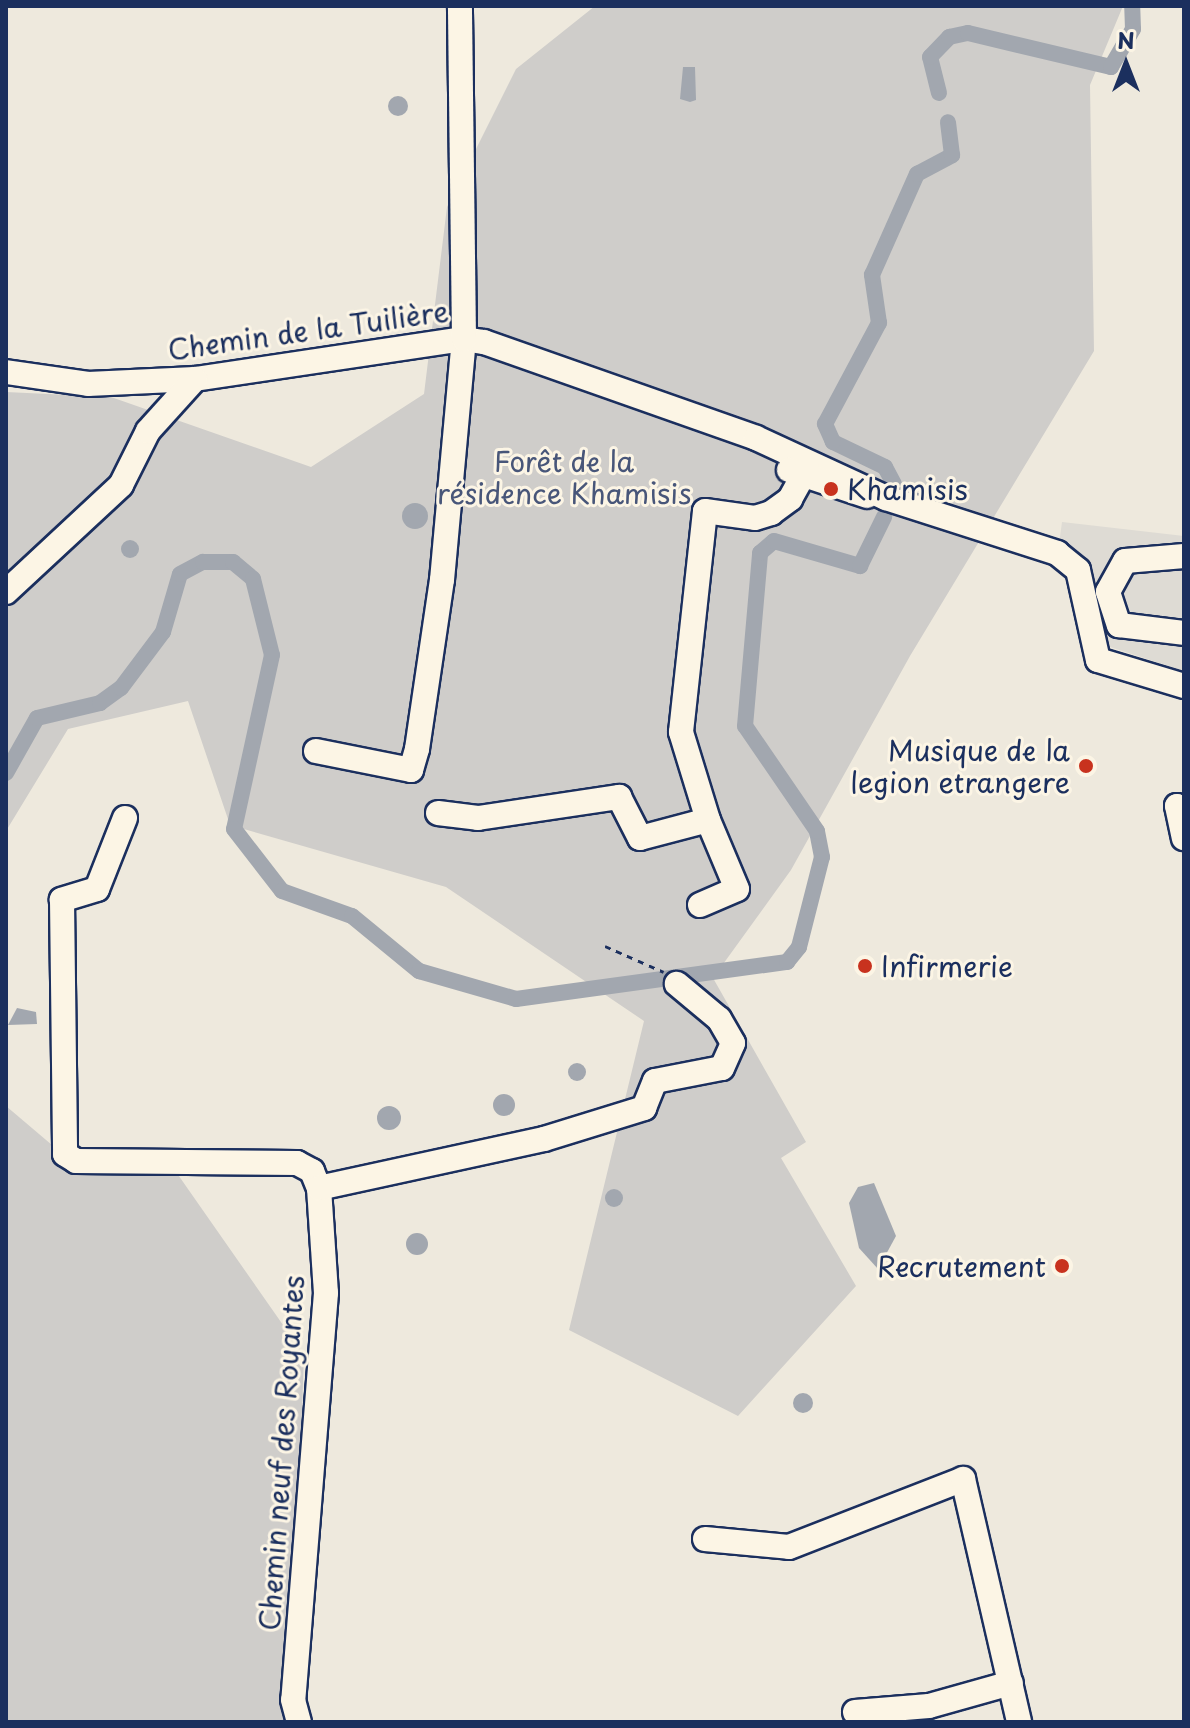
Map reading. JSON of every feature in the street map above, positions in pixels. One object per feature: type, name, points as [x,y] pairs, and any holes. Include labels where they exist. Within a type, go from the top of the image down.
[{"type":"street","points":[[316,751],[411,770],[442,580],[464,339],[460,6]]},
{"type":"street","name":"Chemin de la Tuilière","points":[[6,372],[88,384],[195,379],[464,339],[702,418],[804,468]]},
{"type":"street","points":[[6,592],[121,485],[148,431],[195,379]]},
{"type":"street","points":[[804,468],[852,479],[886,498]]},
{"type":"street","points":[[804,468],[1070,560],[1082,582],[1098,660],[1166,674],[1184,686]]},
{"type":"street","points":[[700,905],[737,889],[708,820],[681,732],[705,511],[755,518],[771,513],[804,468]]},
{"type":"street","points":[[1184,556],[1125,561],[1108,592],[1119,625],[1184,633]]},
{"type":"street","points":[[438,813],[478,818],[619,797],[640,838],[708,820]]},
{"type":"street","points":[[1184,810],[1177,806],[1184,838]]},
{"type":"street","points":[[125,818],[97,889],[62,900],[65,1154],[76,1161],[297,1163],[312,1171],[319,1188],[544,1139],[644,1108],[655,1081],[722,1068],[733,1043],[719,1019],[673,980]]},
{"type":"street","name":"Chemin neuf des Royantes","points":[[299,1722],[293,1700],[325,1320],[319,1188]]},
{"type":"street","points":[[705,1539],[789,1547],[963,1479],[1019,1722]]},
{"type":"street","points":[[855,1712],[929,1706],[1011,1683]]},
{"type":"path","points":[[605,946],[673,980]]},
{"type":"shaded area","points":[[683,67],[695,67],[696,100],[690,102],[680,99]]},
{"type":"shaded area","points":[[398,96],[405,99],[408,106],[405,113],[398,116],[391,113],[388,106],[391,99]]},
{"type":"shaded area","points":[[415,503],[424,507],[428,516],[424,525],[415,529],[406,525],[402,516],[406,507]]},
{"type":"shaded area","points":[[1062,522],[1184,536],[1184,671],[1107,646],[1091,566],[1059,544]]},
{"type":"shaded area","points":[[126,540],[134,540],[139,549],[137,556],[126,558],[121,553],[121,545]]},
{"type":"shaded area","points":[[17,1008],[36,1012],[37,1024],[8,1025]]},
{"type":"shaded area","points":[[577,1063],[586,1072],[577,1081],[568,1072]]},
{"type":"shaded area","points":[[504,1094],[512,1097],[515,1105],[512,1113],[504,1116],[496,1113],[493,1105],[496,1097]]},
{"type":"shaded area","points":[[389,1106],[400,1113],[401,1118],[394,1129],[389,1130],[378,1123],[377,1118],[384,1107]]},
{"type":"shaded area","points":[[874,1183],[896,1236],[878,1269],[859,1248],[849,1203],[858,1187]]},
{"type":"shaded area","points":[[610,1189],[618,1189],[623,1198],[621,1205],[610,1207],[605,1202],[605,1194]]},
{"type":"shaded area","points":[[417,1233],[425,1236],[428,1244],[425,1252],[417,1255],[409,1252],[406,1244],[409,1236]]},
{"type":"shaded area","points":[[803,1393],[810,1396],[813,1403],[810,1410],[803,1413],[796,1410],[793,1403],[796,1396]]},
{"type":"green space","name":"Forêt de la résidence Khamisis","points":[[595,6],[1123,6],[1090,85],[1094,351],[910,656],[791,870],[713,978],[806,1142],[781,1158],[856,1286],[738,1416],[569,1330],[644,1021],[446,887],[230,825],[188,701],[68,729],[6,831],[6,392],[111,397],[311,467],[424,394],[447,207],[516,69]]},
{"type":"green space","points":[[6,1106],[72,1162],[174,1169],[304,1355],[291,1722],[6,1722]]},
{"type":"waterway","points":[[939,93],[930,57],[949,37],[968,33],[1111,67],[1133,29],[1132,6]]},
{"type":"waterway","points":[[894,484],[885,467],[833,442],[825,424],[879,323],[872,275],[917,174],[952,155],[948,122]]},
{"type":"waterway","points":[[6,773],[37,718],[100,703],[121,688],[163,632],[180,574],[203,562],[233,562],[253,579],[272,655],[234,829],[282,891],[352,916],[419,971],[516,999],[787,962],[799,947],[822,857],[817,831],[745,726],[760,553],[774,541],[860,566],[884,517]]},
{"type":"place","name":"Khamisis","points":[[831,489]]},
{"type":"place","name":"Musique de la legion etrangere","points":[[1086,766]]},
{"type":"place","name":"Infirmerie","points":[[865,966]]},
{"type":"place","name":"Recrutement","points":[[1062,1266]]}]
